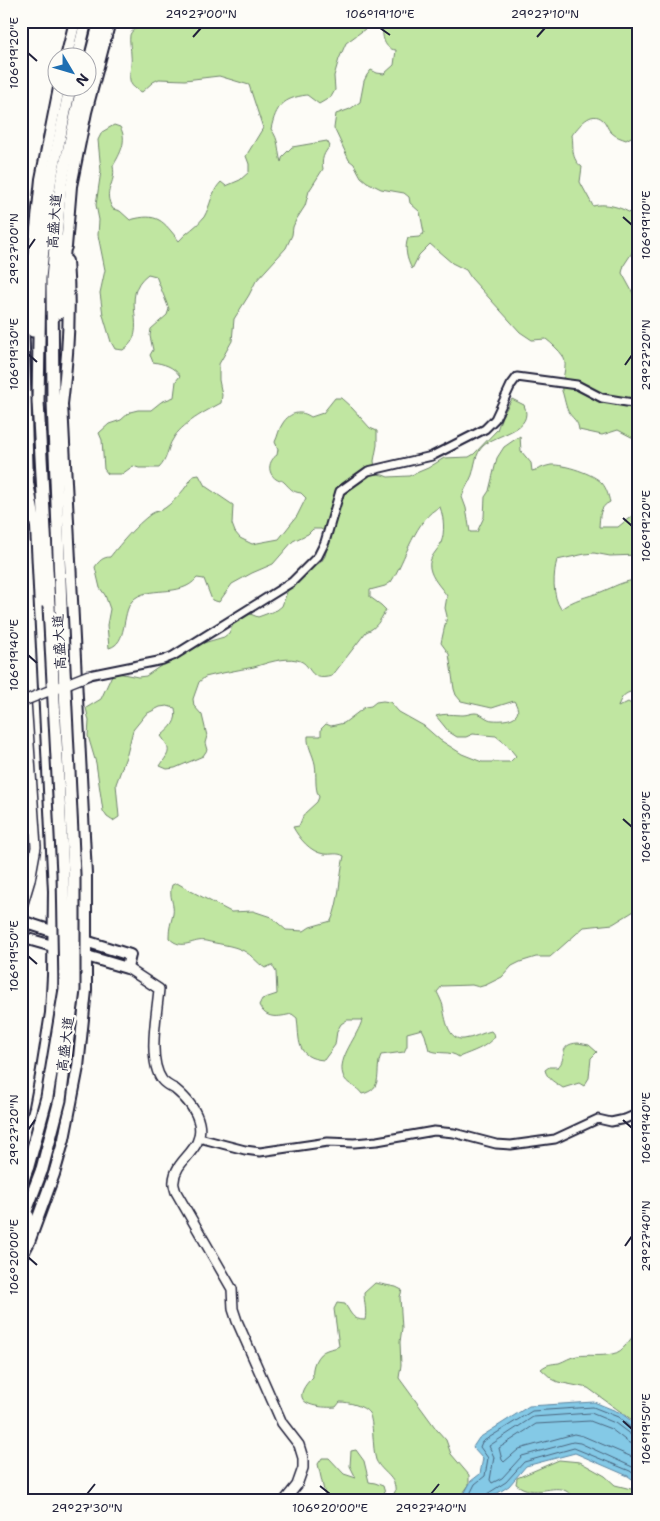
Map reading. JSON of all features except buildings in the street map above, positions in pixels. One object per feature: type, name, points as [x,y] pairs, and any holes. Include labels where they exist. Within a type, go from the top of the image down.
[{"type":"highway","points":[[79,48],[86,21]]},
{"type":"highway","points":[[93,48],[100,21]]},
{"type":"highway","name":"高盛大道","points":[[21,1224],[42,1169],[60,1100],[74,990],[74,874],[38,401],[40,278],[50,183],[68,98]]},
{"type":"highway","name":"高盛大道","points":[[21,1184],[25,1163],[47,1096],[65,989],[55,607],[53,270],[61,184],[80,98]]},
{"type":"highway","points":[[53,402],[65,240]]},
{"type":"highway","points":[[32,268],[32,319],[38,401]]},
{"type":"highway","points":[[21,1239],[35,1188]]},
{"type":"main road","points":[[68,48],[75,21]]},
{"type":"main road","name":"高盛大道","points":[[21,1257],[29,1242],[54,1174],[64,1139],[78,1067],[86,990],[86,874],[62,404],[67,367],[68,298],[65,240],[71,186],[86,112],[110,21]]},
{"type":"main road","name":"高盛大道","points":[[25,1163],[51,1012],[54,891],[36,527],[28,483],[23,316],[32,268],[41,179],[57,98]]},
{"type":"main road","points":[[21,921],[130,954],[127,968],[21,937]]},
{"type":"street","points":[[21,910],[30,880],[36,847],[24,700],[89,675],[163,660],[173,656],[251,609],[292,582],[318,556],[325,542],[340,492],[368,471],[432,456],[485,429],[495,419],[511,385],[517,378],[577,385],[602,398],[639,404]]},
{"type":"street","points":[[127,968],[159,989],[153,1046],[158,1069],[162,1080],[184,1096],[193,1108],[199,1123],[199,1138],[195,1148],[178,1168],[174,1180],[176,1192],[232,1289],[233,1309],[237,1321],[282,1423],[298,1445],[303,1458],[297,1485],[285,1500]]},
{"type":"street","points":[[199,1138],[260,1152],[328,1142],[354,1143],[377,1141],[434,1131],[454,1133],[496,1144],[511,1145],[555,1139],[598,1119],[611,1122],[639,1113]]},
{"type":"green space","points":[[144,21],[368,21],[365,29],[346,43],[334,76],[335,90],[331,97],[319,104],[307,95],[292,98],[286,101],[275,114],[271,129],[277,141],[281,162],[283,156],[292,147],[327,141],[330,146],[322,162],[323,169],[309,191],[305,206],[296,220],[286,248],[256,281],[234,319],[232,341],[219,364],[221,403],[194,418],[177,433],[159,468],[139,468],[133,466],[122,474],[108,474],[104,469],[102,440],[99,433],[109,424],[121,420],[130,412],[151,410],[161,402],[174,397],[176,381],[180,376],[168,366],[153,362],[150,355],[153,350],[150,336],[151,329],[167,315],[169,309],[156,276],[148,274],[139,283],[135,293],[135,333],[131,342],[123,350],[115,349],[111,342],[103,315],[100,293],[105,270],[98,235],[99,220],[96,205],[101,171],[98,140],[102,132],[114,125],[120,127],[123,142],[113,166],[114,173],[108,197],[113,209],[120,211],[130,220],[147,217],[159,220],[169,228],[179,241],[204,217],[215,190],[221,182],[226,186],[240,180],[249,172],[246,156],[263,128],[249,85],[219,76],[185,80],[159,79],[142,92],[136,89],[130,81],[130,35]]},
{"type":"green space","points":[[383,21],[639,21],[639,136],[633,136],[626,140],[619,137],[610,131],[603,120],[594,116],[586,120],[572,135],[573,153],[578,164],[582,167],[580,182],[593,206],[617,207],[639,219],[637,245],[624,265],[622,273],[639,304],[639,441],[618,430],[602,435],[579,430],[577,423],[568,411],[562,391],[565,369],[563,356],[546,339],[532,340],[520,332],[466,270],[452,263],[430,244],[419,255],[412,269],[407,258],[406,246],[408,238],[419,237],[424,233],[420,212],[410,203],[409,197],[404,193],[381,189],[361,177],[354,164],[349,160],[334,128],[336,114],[350,109],[360,102],[364,81],[371,70],[384,74],[394,65],[396,50],[391,49],[385,44]]},
{"type":"green space","points":[[335,398],[341,398],[370,428],[377,431],[374,461],[376,474],[388,477],[409,476],[428,468],[444,458],[469,457],[497,430],[502,416],[512,399],[524,405],[526,414],[520,426],[489,442],[478,453],[472,475],[462,497],[470,532],[477,532],[484,517],[485,497],[489,491],[497,458],[504,447],[520,436],[521,451],[531,463],[532,471],[551,465],[563,466],[586,473],[602,483],[610,502],[602,509],[599,527],[618,527],[633,515],[639,513],[639,555],[610,556],[594,553],[557,560],[554,585],[556,598],[561,609],[619,584],[639,580],[639,691],[625,694],[618,707],[628,702],[635,706],[638,711],[639,908],[613,924],[584,927],[550,957],[536,957],[520,962],[512,966],[502,977],[486,985],[479,987],[472,985],[442,986],[437,992],[443,1004],[448,1028],[454,1036],[464,1039],[491,1031],[495,1036],[483,1046],[459,1057],[429,1050],[422,1029],[407,1033],[407,1046],[404,1052],[381,1055],[376,1084],[369,1092],[362,1094],[344,1078],[342,1068],[345,1054],[362,1020],[347,1020],[341,1024],[337,1031],[335,1045],[324,1060],[308,1056],[304,1052],[299,1040],[297,1018],[292,1014],[269,1015],[259,1005],[262,999],[277,994],[276,972],[272,965],[265,968],[247,953],[230,946],[206,941],[179,944],[169,938],[173,914],[171,889],[172,885],[177,883],[231,912],[253,911],[271,917],[286,930],[304,931],[310,927],[331,921],[336,905],[344,856],[319,853],[302,840],[293,827],[299,826],[304,814],[317,802],[319,797],[315,764],[308,743],[308,736],[321,736],[321,729],[326,724],[331,726],[344,723],[365,707],[371,706],[376,702],[390,702],[399,712],[424,726],[440,740],[462,754],[482,762],[510,762],[516,756],[496,736],[473,734],[466,737],[457,737],[449,732],[436,716],[475,713],[491,720],[503,720],[513,718],[518,712],[514,701],[492,708],[461,701],[456,695],[449,654],[441,643],[447,616],[445,608],[447,596],[430,568],[430,561],[441,543],[443,534],[443,520],[440,507],[424,520],[391,582],[385,586],[370,590],[370,597],[386,610],[378,623],[366,632],[332,676],[318,677],[302,662],[286,659],[205,677],[199,682],[193,699],[194,706],[202,715],[207,736],[205,743],[207,750],[203,756],[175,768],[167,769],[160,766],[168,752],[161,736],[175,721],[175,708],[160,707],[146,714],[133,730],[116,784],[119,817],[113,821],[103,811],[96,763],[88,736],[89,721],[86,708],[101,699],[112,675],[118,673],[138,677],[146,676],[193,646],[224,637],[229,633],[238,614],[245,612],[258,617],[277,610],[282,606],[291,586],[311,567],[321,562],[327,548],[327,533],[321,529],[313,529],[308,534],[293,541],[273,564],[232,584],[219,602],[212,600],[204,579],[197,578],[182,588],[146,593],[138,596],[132,601],[126,614],[119,641],[109,648],[107,625],[110,609],[105,595],[100,588],[95,567],[98,563],[110,557],[140,524],[154,512],[169,505],[181,494],[193,476],[199,475],[205,486],[233,505],[232,524],[240,538],[252,544],[279,539],[297,516],[306,498],[271,474],[270,464],[277,455],[278,449],[275,442],[282,425],[289,416],[303,413],[311,417],[323,413]]},
{"type":"green space","points":[[578,1043],[589,1045],[597,1052],[591,1058],[589,1078],[584,1086],[579,1083],[563,1088],[550,1078],[545,1070],[549,1067],[558,1067],[567,1046]]},
{"type":"green space","points":[[375,1283],[402,1290],[400,1297],[402,1328],[399,1378],[446,1440],[451,1454],[469,1475],[469,1485],[458,1500],[326,1500],[318,1464],[322,1458],[329,1458],[344,1474],[356,1478],[350,1466],[351,1451],[356,1450],[364,1461],[369,1482],[383,1486],[385,1493],[391,1497],[395,1492],[394,1482],[376,1460],[372,1422],[369,1413],[364,1408],[344,1402],[340,1402],[336,1407],[313,1405],[303,1400],[302,1396],[305,1386],[313,1377],[313,1369],[320,1354],[339,1346],[334,1309],[337,1303],[345,1304],[357,1319],[365,1320],[364,1293]]},
{"type":"green space","points":[[638,1332],[639,1425],[588,1388],[558,1382],[541,1369],[547,1365],[574,1357],[616,1353]]},
{"type":"green space","points":[[559,1460],[580,1462],[605,1476],[615,1485],[639,1491],[639,1500],[574,1500],[568,1492],[561,1489],[537,1491],[523,1488],[516,1484],[517,1478]]},
{"type":"water","points":[[594,1402],[621,1413],[639,1427],[639,1484],[628,1476],[575,1453],[526,1466],[509,1486],[487,1500],[461,1500],[471,1481],[480,1474],[483,1458],[473,1447],[479,1438],[529,1406]]}]
